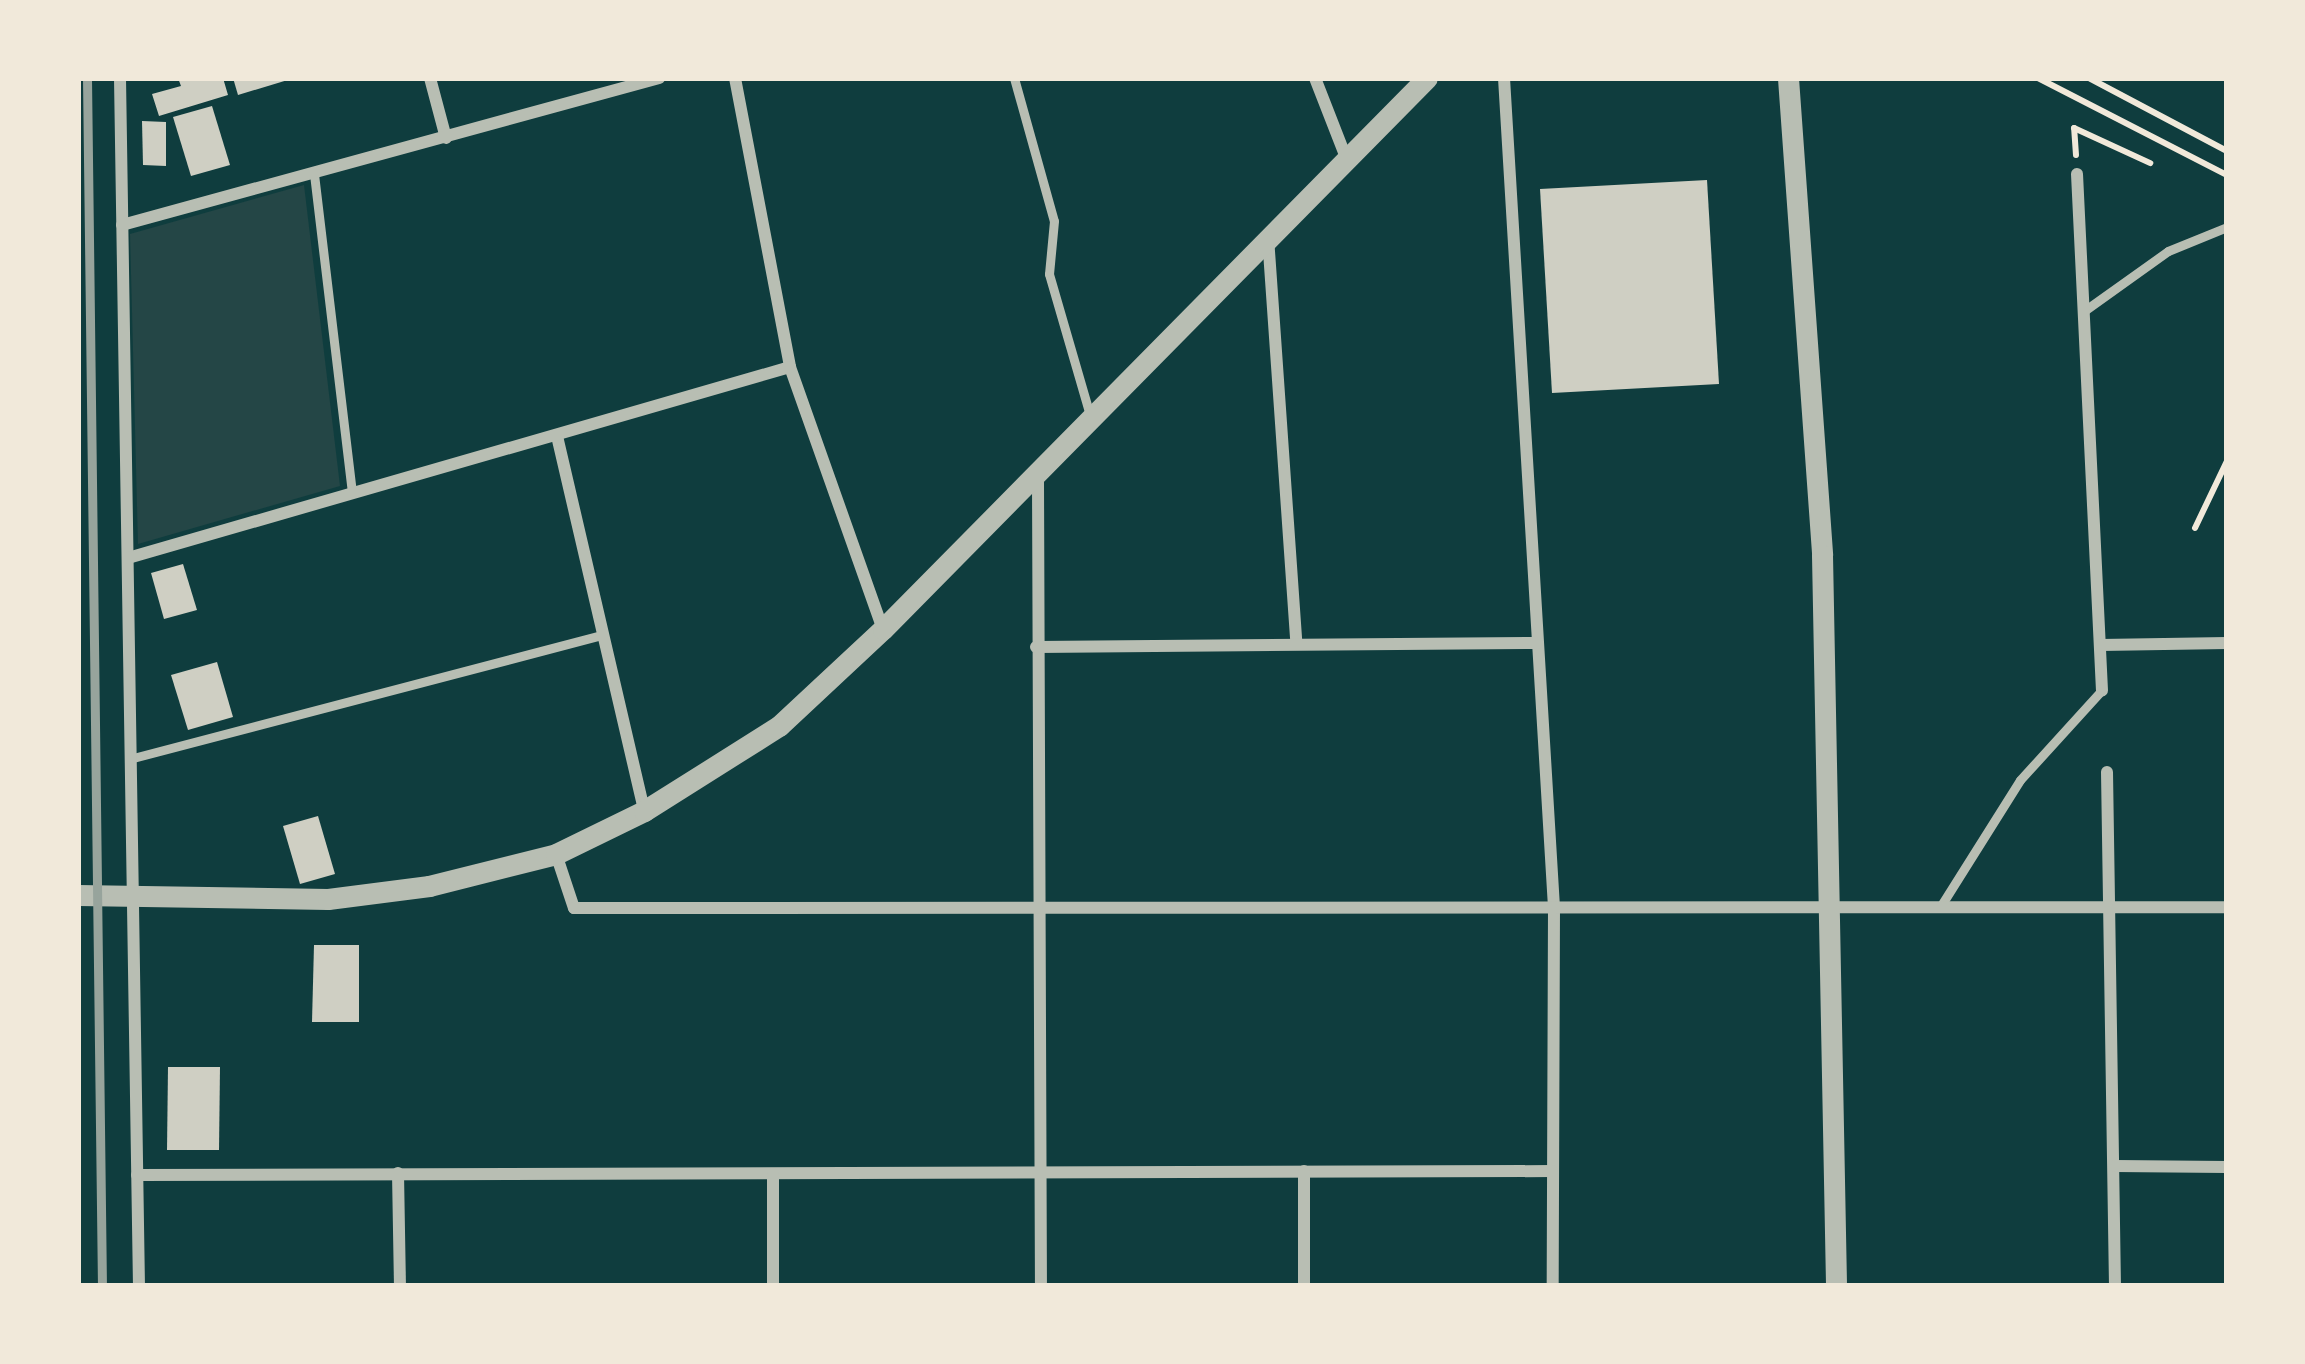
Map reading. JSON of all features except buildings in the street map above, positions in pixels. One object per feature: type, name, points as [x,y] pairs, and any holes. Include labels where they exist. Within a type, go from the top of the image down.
[{"type":"street","points":[[120,78],[139,1286]]},
{"type":"street","points":[[430,78],[446,139]]},
{"type":"street","points":[[122,225],[658,78]]},
{"type":"street","points":[[735,78],[790,367],[883,629]]},
{"type":"street","points":[[1315,78],[1347,160]]},
{"type":"street","points":[[78,895],[328,899],[428,886],[556,854],[644,811],[779,726],[883,629],[1038,481],[1268,235],[1427,78]]},
{"type":"street","points":[[1504,78],[1554,907],[1553,1286]]},
{"type":"street","points":[[1788,78],[1822,555],[1834,905],[1836,1286]]},
{"type":"street","points":[[2077,175],[2102,689]]},
{"type":"street","points":[[1268,235],[1296,642]]},
{"type":"street","points":[[128,558],[790,367]]},
{"type":"street","points":[[557,436],[644,811]]},
{"type":"street","points":[[1038,481],[1041,1286]]},
{"type":"street","points":[[1036,647],[1537,643]]},
{"type":"street","points":[[2101,645],[2227,643]]},
{"type":"street","points":[[2107,772],[2114,908],[2115,1286]]},
{"type":"street","points":[[556,854],[574,908],[2227,907]]},
{"type":"street","points":[[2115,1166],[2227,1167]]},
{"type":"street","points":[[1304,1171],[1304,1286]]},
{"type":"street","points":[[137,1174],[1552,1171]]},
{"type":"street","points":[[398,1174],[400,1286]]},
{"type":"street","points":[[773,1174],[773,1286]]},
{"type":"lane","points":[[1014,78],[1054,221],[1049,274],[1091,420]]},
{"type":"lane","points":[[314,174],[352,492]]},
{"type":"lane","points":[[2084,310],[2168,251],[2227,227]]},
{"type":"lane","points":[[133,758],[602,635]]},
{"type":"lane","points":[[1942,904],[2020,780],[2102,689]]},
{"type":"path","points":[[2038,78],[2227,175]]},
{"type":"path","points":[[2089,78],[2227,151]]},
{"type":"path","points":[[2077,175],[2074,128],[2150,163]]},
{"type":"path","points":[[2195,528],[2227,461]]},
{"type":"shaded area","points":[[304,185],[340,486],[138,544],[130,234]]},
{"type":"railway","points":[[87,78],[102,1286]]}]
